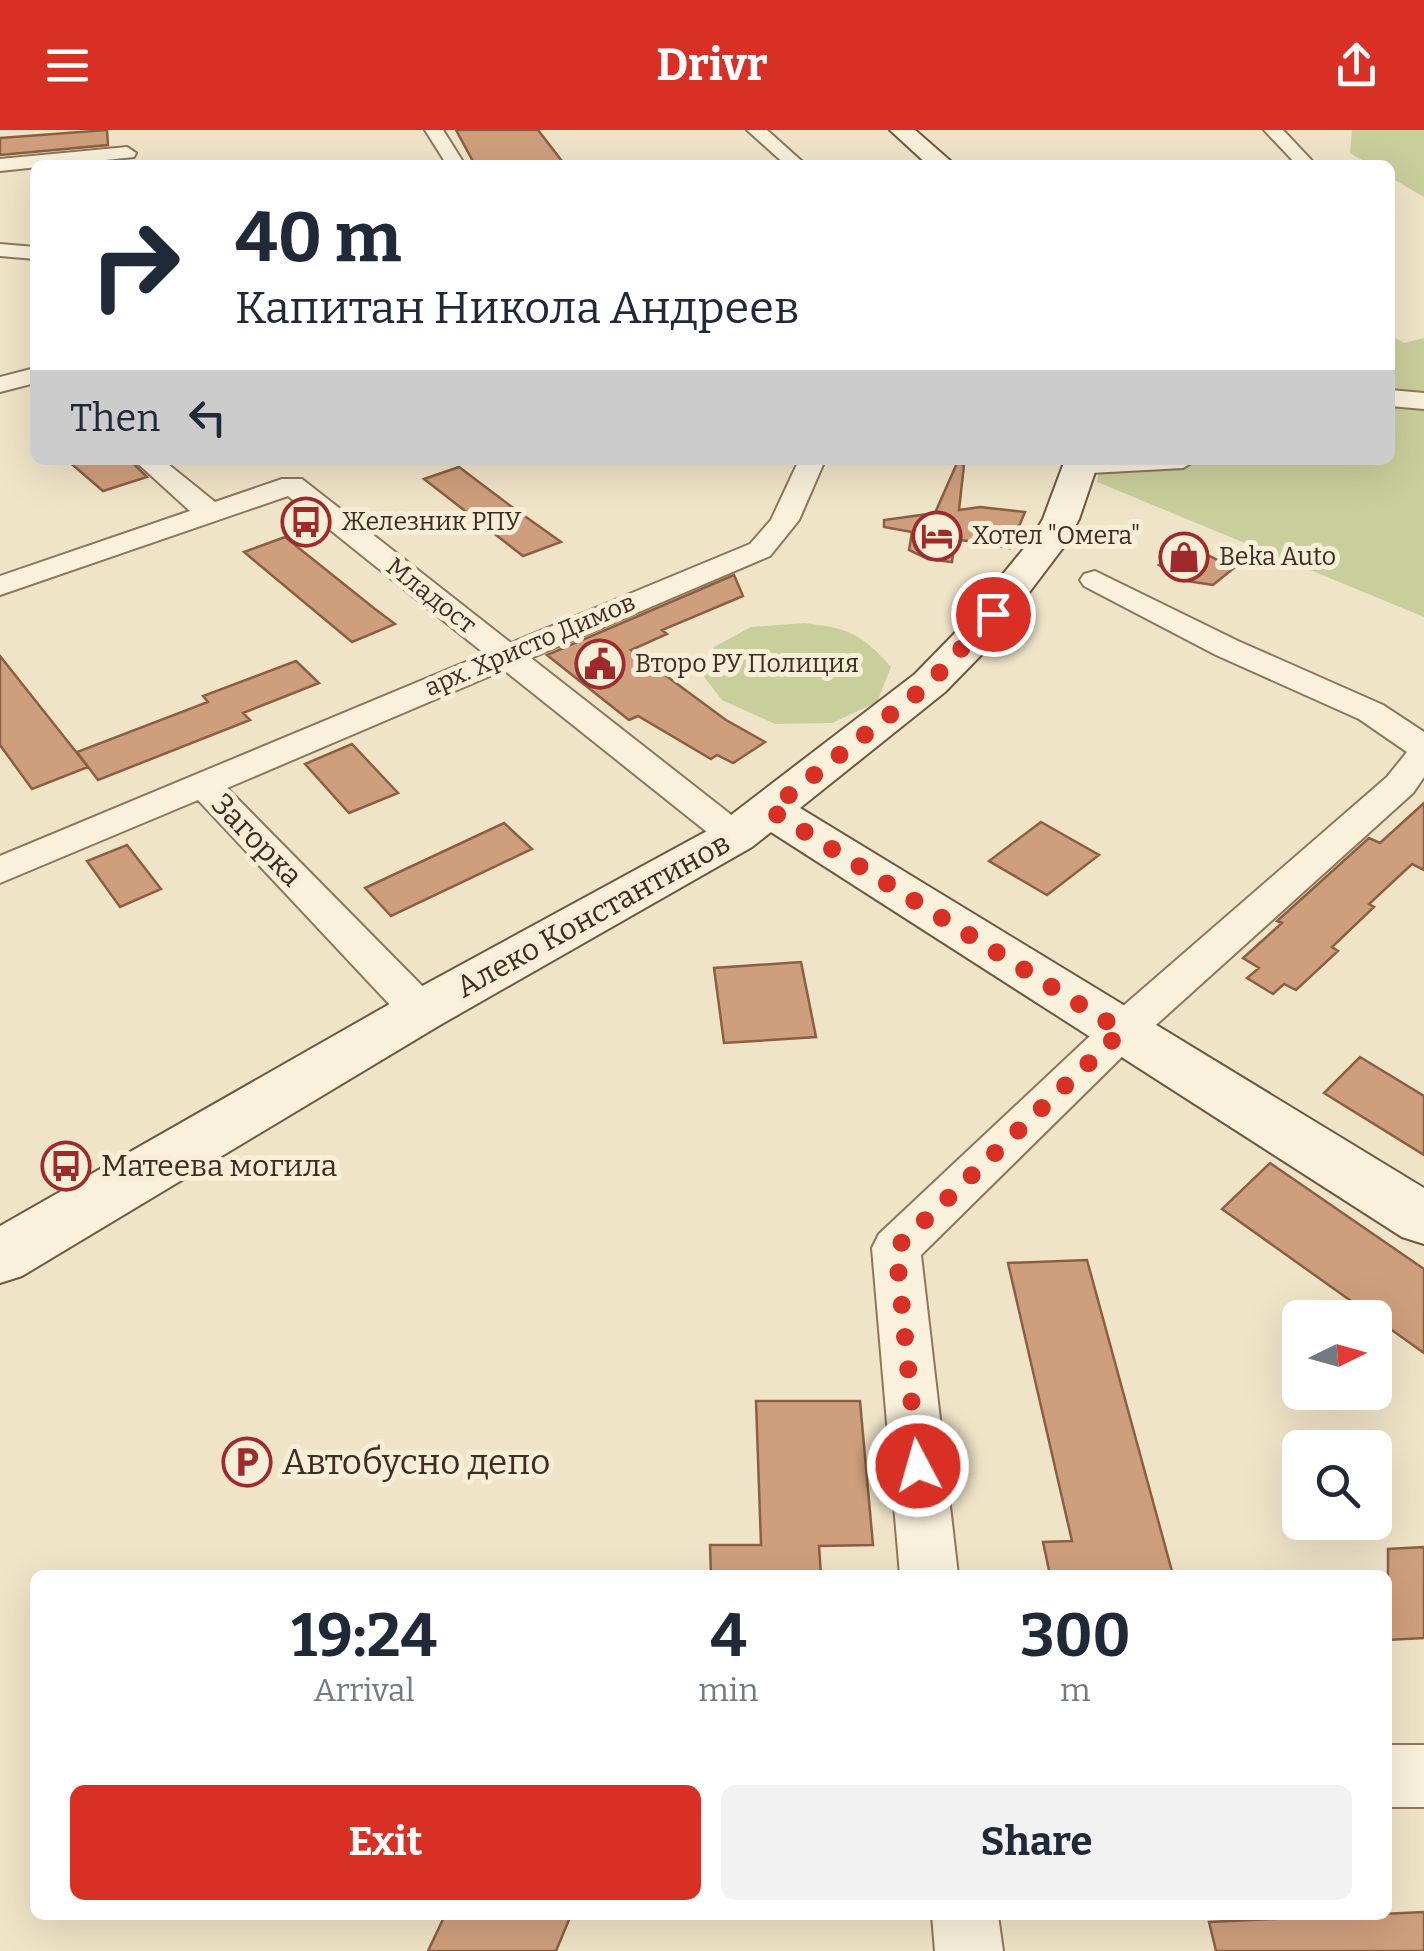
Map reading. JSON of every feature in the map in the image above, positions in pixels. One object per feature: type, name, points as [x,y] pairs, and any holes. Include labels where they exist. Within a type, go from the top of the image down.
[{"type":"street","points":[[125,130],[128,159]]},
{"type":"street","points":[[434,130],[453,160]]},
{"type":"street","points":[[756,130],[791,160]]},
{"type":"street","points":[[902,130],[936,160]]},
{"type":"street","points":[[1273,130],[1302,160]]},
{"type":"street","points":[[0,165],[30,164]]},
{"type":"street","points":[[0,250],[30,253]]},
{"type":"street","points":[[0,386],[30,377]]},
{"type":"street","points":[[1395,398],[1424,401]]},
{"type":"street","points":[[153,465],[209,512]]},
{"type":"street","name":"арх. Христо Димов","points":[[204,784],[760,550],[775,538],[785,522],[810,465]]},
{"type":"street","name":"Алеко Константинов","points":[[0,1257],[753,823],[930,683],[969,643],[1046,545],[1082,465]]},
{"type":"street","points":[[0,586],[209,512],[298,473]]},
{"type":"street","name":"Младост","points":[[298,473],[505,655],[753,823]]},
{"type":"street","points":[[928,1570],[896,1248],[1122,1031],[1418,771],[1371,712],[1227,648],[1096,580]]},
{"type":"street","name":"Загорка","points":[[0,870],[204,784],[421,1011]]},
{"type":"street","points":[[753,823],[1122,1031],[1424,1219]]},
{"type":"street","points":[[1392,1776],[1424,1776]]},
{"type":"street","points":[[966,1920],[969,1951]]},
{"type":"green space","points":[[1352,130],[1424,130],[1424,197],[1395,180],[1395,160],[1362,160],[1350,153]]},
{"type":"green space","points":[[1395,338],[1404,343],[1424,338],[1424,617],[1097,482],[1100,465],[1395,465]]},
{"type":"green space","points":[[804,623],[854,634],[881,656],[891,667],[877,702],[832,723],[775,724],[722,700],[704,677],[714,647],[751,627]]},
{"type":"building","points":[[107,130],[108,145],[0,155],[0,138]]},
{"type":"building","points":[[456,130],[538,130],[561,160],[472,160]]},
{"type":"building","points":[[73,465],[135,465],[147,477],[103,491]]},
{"type":"building","name":"Хотел \"Омега\"","points":[[956,465],[964,465],[959,510],[980,507],[1025,512],[1010,548],[955,539],[952,562],[928,559],[909,550],[912,532],[884,527],[884,520],[935,513]]},
{"type":"building","points":[[459,467],[561,542],[523,556],[424,479]]},
{"type":"building","points":[[285,537],[395,624],[352,642],[244,552]]},
{"type":"building","name":"Beka Auto","points":[[1190,548],[1234,568],[1213,585],[1187,581],[1159,565]]},
{"type":"building","points":[[734,575],[743,596],[662,630],[667,634],[631,650],[726,720],[765,742],[733,763],[717,755],[711,759],[638,716],[629,720],[547,655]]},
{"type":"building","points":[[0,656],[88,767],[32,789],[0,745]]},
{"type":"building","points":[[296,661],[319,683],[243,713],[250,720],[98,780],[77,752],[208,702],[203,696]]},
{"type":"building","points":[[352,744],[398,793],[349,813],[305,764]]},
{"type":"building","points":[[1424,803],[1424,870],[1412,864],[1369,904],[1374,907],[1332,947],[1338,951],[1296,990],[1284,984],[1273,994],[1247,978],[1259,968],[1243,958],[1282,923],[1277,921],[1369,838],[1380,843]]},
{"type":"building","points":[[1041,822],[1099,855],[1047,895],[989,861]]},
{"type":"building","points":[[504,823],[532,849],[391,916],[365,888]]},
{"type":"building","points":[[127,845],[161,889],[120,907],[87,861]]},
{"type":"building","points":[[801,962],[816,1037],[724,1043],[714,968]]},
{"type":"building","points":[[1360,1057],[1424,1096],[1424,1155],[1324,1093]]},
{"type":"building","points":[[1270,1163],[1424,1269],[1424,1353],[1392,1330],[1392,1300],[1350,1300],[1222,1209]]},
{"type":"building","points":[[1087,1260],[1172,1570],[1049,1570],[1043,1542],[1072,1541],[1008,1263]]},
{"type":"building","points":[[756,1401],[860,1401],[873,1545],[819,1546],[821,1570],[711,1570],[710,1545],[761,1545]]},
{"type":"building","points":[[1424,1547],[1424,1638],[1392,1640],[1392,1570],[1388,1570],[1388,1549]]},
{"type":"building","points":[[1424,1912],[1424,1951],[1216,1951],[1209,1922],[1392,1920],[1392,1913]]},
{"type":"building","points":[[443,1920],[569,1920],[556,1951],[428,1951]]},
{"type":"place","name":"Железник РПУ","points":[[306,522]]},
{"type":"place","name":"Хотел \"Омега\"","points":[[937,536]]},
{"type":"place","name":"Beka Auto","points":[[1184,557]]},
{"type":"place","name":"Второ РУ Полиция","points":[[600,664]]},
{"type":"place","name":"Матеева могила","points":[[66,1166]]},
{"type":"place","name":"Автобусно депо","points":[[247,1462]]},
{"type":"route","points":[[918,1466],[896,1248],[1122,1031],[770,810],[930,683],[993,614]]}]
